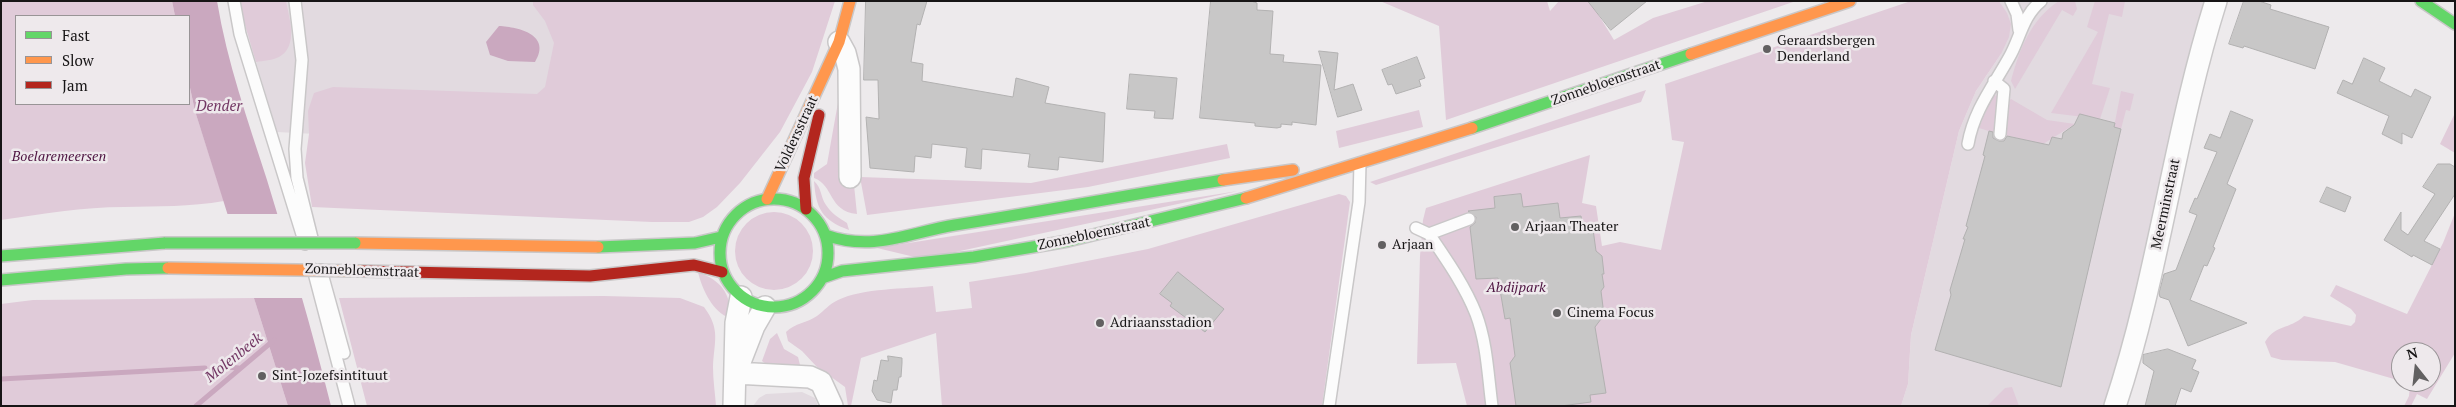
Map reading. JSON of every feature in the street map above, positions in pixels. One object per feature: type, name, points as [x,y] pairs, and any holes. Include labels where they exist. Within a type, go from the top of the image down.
[{"type":"main road","name":"Voldersstraat","points":[[767,199],[839,42],[850,1]]},
{"type":"main road","name":"Zonnebloemstraat","points":[[822,278],[842,271],[974,257],[1068,241],[1144,225],[1235,202],[1559,99],[1850,1]]},
{"type":"main road","points":[[2421,1],[2455,24]]},
{"type":"main road","name":"Voldersstraat","points":[[806,209],[804,178],[819,115],[827,69]]},
{"type":"main road","name":"Zonnebloemstraat","points":[[825,235],[852,243],[878,242],[948,226],[1027,215],[1235,177],[1360,162]]},
{"type":"main road","points":[[1235,177],[1246,181],[1249,188],[1245,196],[1235,202]]},
{"type":"main road","points":[[767,199],[793,202],[806,209],[815,217],[825,235],[828,261],[822,278],[806,297],[789,305],[765,307],[741,297],[733,290],[722,272],[719,251],[721,237],[728,222],[740,210],[752,203],[767,199]]},
{"type":"main road","name":"Zonnebloemstraat","points":[[1,256],[165,243],[355,243],[602,247],[695,243],[721,237]]},
{"type":"main road","name":"Zonnebloemstraat","points":[[1,280],[126,269],[168,268],[361,270],[590,276],[625,274],[666,266],[694,265],[722,272]]},
{"type":"street","name":"Meerminstraat","points":[[2115,406],[2126,374],[2149,284],[2201,48],[2216,1]]},
{"type":"street","points":[[839,42],[845,53],[849,69],[850,177]]},
{"type":"street","points":[[734,406],[736,323],[741,297]]},
{"type":"street","points":[[735,373],[754,326],[765,307]]},
{"type":"street","points":[[735,373],[810,377],[821,382],[832,406]]},
{"type":"lane","points":[[234,1],[240,34],[290,192],[334,344],[349,406]]},
{"type":"lane","points":[[294,1],[302,60],[295,149],[297,178],[317,256],[338,324],[357,406]]},
{"type":"lane","points":[[2019,30],[2012,3],[2039,3]]},
{"type":"lane","points":[[1968,144],[1977,111],[2015,46],[2019,30],[2039,3]]},
{"type":"lane","points":[[1994,81],[2004,89],[2000,134]]},
{"type":"lane","points":[[1329,406],[1358,202],[1360,162]]},
{"type":"lane","points":[[1429,234],[1469,219]]},
{"type":"lane","points":[[1416,228],[1429,234],[1450,264],[1476,314],[1484,343],[1492,406]]},
{"type":"shaded area","points":[[240,1],[552,1],[563,147],[277,132],[243,18]]},
{"type":"shaded area","points":[[1999,1],[2209,1],[2108,406],[1901,406],[1908,384],[1911,335],[1959,131],[1976,91],[2001,54],[2001,4]]},
{"type":"shaded area","points":[[802,392],[815,398],[818,406],[753,406],[759,398],[766,394]]},
{"type":"green space","name":"Boelaremeersen","points":[[1,1],[172,1],[175,15],[15,15],[15,105],[190,105],[190,88],[195,111],[224,201],[186,205],[93,208],[1,220]]},
{"type":"green space","points":[[240,1],[286,1],[291,39],[285,52],[279,57],[256,62]]},
{"type":"green space","points":[[533,1],[835,1],[812,72],[780,132],[740,183],[717,207],[703,217],[689,222],[652,222],[312,207],[305,163],[309,134],[308,111],[314,93],[333,87],[537,94],[545,87],[554,43],[545,21],[533,5]]},
{"type":"green space","points":[[1380,1],[1547,1],[1550,11],[1559,1],[1590,1],[1614,40],[1653,18],[1708,1],[1796,1],[1446,120],[1439,26]]},
{"type":"green space","name":"Abdijpark","points":[[1911,1],[1999,1],[2007,13],[2011,24],[2009,37],[2001,54],[1976,91],[1959,131],[1911,335],[1908,384],[1901,406],[1467,406],[1456,363],[1417,364],[1420,256],[1426,208],[1590,155],[1582,203],[1596,206],[1602,246],[1620,242],[1661,250],[1684,142],[1672,140],[1665,84]]},
{"type":"green space","points":[[2059,1],[2075,1],[2077,9],[2073,16],[2062,10],[2015,89],[2011,81],[2022,47],[2041,17]]},
{"type":"green space","points":[[2095,1],[2125,1],[2122,17],[2109,14],[2092,84],[2110,88],[2100,119],[2051,113],[2098,32],[2087,27]]},
{"type":"green space","points":[[1646,90],[1641,102],[1376,185],[1370,182]]},
{"type":"green space","points":[[2121,91],[2134,94],[2130,111],[2126,110],[2121,129],[2114,127]]},
{"type":"green space","points":[[1993,95],[1998,96],[1995,133],[1979,128]]},
{"type":"green space","points":[[839,97],[841,98],[839,182],[854,185],[857,214],[841,208],[825,186],[814,178],[814,173],[827,164]]},
{"type":"green space","points":[[2011,99],[2047,120],[2075,124],[2043,144],[2005,135],[2008,102]]},
{"type":"green space","points":[[1419,110],[1423,127],[1339,148],[1336,131]]},
{"type":"green space","points":[[2455,113],[2455,153],[2440,144]]},
{"type":"green space","points":[[1227,144],[1230,158],[1088,187],[867,215],[860,177],[1031,183]]},
{"type":"green space","points":[[814,181],[828,208],[847,223],[849,230],[832,222],[822,212],[817,199]]},
{"type":"green space","points":[[1238,191],[923,259],[877,248]]},
{"type":"green space","points":[[1339,194],[1346,196],[1350,202],[1322,406],[942,406],[936,333],[861,358],[851,406],[848,406],[845,387],[816,366],[802,351],[788,341],[786,332],[790,329],[820,314],[835,302],[859,293],[933,286],[936,312],[972,308],[969,282],[1148,249]]},
{"type":"green space","points":[[774,212],[789,215],[802,223],[810,236],[813,251],[810,266],[802,279],[789,287],[774,290],[759,287],[746,279],[738,266],[735,251],[738,236],[746,223],[759,215]]},
{"type":"green space","points":[[2455,213],[2455,353],[2441,376],[2441,342],[2391,342],[2391,378],[2335,362],[2282,360],[2271,357],[2265,342],[2269,336],[2304,316],[2351,326],[2355,322],[2356,315],[2351,309],[2330,296],[2336,285],[2407,314],[2443,243]]},
{"type":"green space","points":[[698,272],[713,279],[723,289],[729,301],[730,318],[713,306],[705,293]]},
{"type":"green space","points":[[604,296],[680,298],[704,307],[715,329],[713,372],[716,406],[367,406],[339,298]]},
{"type":"green space","points":[[254,298],[288,406],[1,406],[1,304],[33,300]]},
{"type":"green space","points":[[777,333],[784,349],[798,357],[800,365],[766,364],[762,361],[770,339]]},
{"type":"green space","points":[[2012,387],[2019,406],[1987,406],[2005,388]]},
{"type":"green space","points":[[2409,392],[2431,392],[2427,399],[2417,394],[2411,406],[2404,406]]},
{"type":"water","name":"Dender","points":[[172,1],[217,1],[232,69],[292,264],[331,406],[288,406],[195,111],[190,88],[190,15],[175,15]]},
{"type":"water","points":[[499,26],[524,31],[536,39],[539,45],[539,53],[535,62],[508,61],[490,55],[486,42]]},
{"type":"pier","points":[[225,214],[280,214],[307,298],[252,298]]},
{"type":"building","points":[[866,1],[927,1],[920,25],[917,24],[911,62],[923,64],[922,81],[1013,97],[1016,78],[1049,87],[1045,103],[1105,113],[1103,162],[1059,157],[1058,170],[1028,167],[1030,154],[982,149],[981,169],[965,167],[967,148],[932,144],[931,158],[915,156],[914,172],[870,168],[866,117],[879,119],[878,80],[864,80]]},
{"type":"building","points":[[1211,1],[1251,1],[1257,3],[1257,10],[1273,11],[1270,54],[1284,55],[1283,62],[1321,65],[1316,125],[1292,122],[1292,125],[1281,124],[1281,127],[1277,128],[1255,126],[1255,123],[1200,118]]},
{"type":"building","points":[[1588,1],[1647,1],[1611,30]]},
{"type":"building","points":[[2244,1],[2259,1],[2271,5],[2270,9],[2329,27],[2315,69],[2244,46],[2243,48],[2229,44]]},
{"type":"building","points":[[1319,51],[1338,53],[1334,90],[1353,84],[1362,110],[1338,117]]},
{"type":"building","points":[[1417,57],[1425,78],[1419,80],[1421,86],[1396,94],[1392,84],[1388,85],[1382,70]]},
{"type":"building","points":[[2364,58],[2385,68],[2379,81],[2411,97],[2415,89],[2431,97],[2412,138],[2402,133],[2402,144],[2382,134],[2389,116],[2337,93],[2343,80],[2352,84]]},
{"type":"building","points":[[1130,74],[1177,78],[1173,119],[1154,118],[1155,111],[1127,109]]},
{"type":"building","points":[[2231,111],[2253,120],[2227,184],[2236,189],[2213,247],[2215,248],[2207,266],[2204,265],[2190,300],[2247,323],[2188,346],[2169,300],[2160,297],[2159,293],[2164,274],[2176,270],[2197,215],[2189,212],[2195,198],[2197,199],[2217,152],[2204,148],[2210,134],[2220,138]]},
{"type":"building","points":[[2080,114],[2115,123],[2114,127],[2121,129],[2061,387],[1935,350],[1951,295],[1950,290],[1965,239],[1963,239],[1968,227],[1966,226],[1985,156],[1983,155],[1989,131],[1993,132],[1993,138],[1999,141],[2004,141],[2007,136],[2049,145],[2052,137],[2062,139],[2063,133],[2074,125]]},
{"type":"building","points":[[2438,164],[2450,164],[2455,167],[2455,194],[2424,241],[2440,249],[2432,265],[2413,255],[2412,257],[2384,240],[2401,212],[2401,230],[2408,235],[2435,194],[2423,187]]},
{"type":"building","points":[[2327,187],[2351,197],[2345,212],[2320,202]]},
{"type":"building","points":[[1521,194],[1523,207],[1558,203],[1560,218],[1581,216],[1583,230],[1593,229],[1596,251],[1602,256],[1604,274],[1602,274],[1604,287],[1601,291],[1604,315],[1595,327],[1606,393],[1590,395],[1591,402],[1561,406],[1516,406],[1510,363],[1515,356],[1510,318],[1505,319],[1498,278],[1476,279],[1470,227],[1475,223],[1476,217],[1468,211],[1495,208],[1494,197]]},
{"type":"building","points":[[1178,272],[1224,309],[1205,332],[1170,306],[1172,303],[1160,294]]},
{"type":"building","points":[[2168,349],[2196,360],[2192,369],[2199,372],[2191,392],[2181,388],[2175,406],[2145,406],[2154,371],[2143,363],[2143,355]]},
{"type":"building","points":[[888,356],[902,358],[901,377],[899,377],[897,390],[893,390],[891,403],[877,400],[872,391],[874,380],[877,381],[881,360],[888,361]]},
{"type":"waterway","name":"Molenbeek","points":[[196,406],[274,340]]},
{"type":"waterway","points":[[225,367],[239,368]]},
{"type":"waterway","points":[[1,379],[205,368]]},
{"type":"traffic: fast","points":[[2421,1],[2455,24]]},
{"type":"traffic: fast","points":[[1472,128],[1691,54]]},
{"type":"traffic: fast","points":[[825,235],[859,242],[890,239],[938,228],[1223,180]]},
{"type":"traffic: fast","points":[[822,278],[842,271],[974,257],[1068,241],[1246,198]]},
{"type":"traffic: fast","points":[[774,199],[795,203],[812,215],[824,232],[828,253],[824,274],[812,291],[795,303],[774,307],[753,303],[736,291],[724,274],[720,253],[724,232],[736,215],[753,203],[774,199]]},
{"type":"traffic: fast","points":[[598,247],[695,243],[721,237]]},
{"type":"traffic: fast","points":[[1,256],[165,243]]},
{"type":"traffic: fast","points":[[165,243],[355,243]]},
{"type":"traffic: fast","points":[[1,280],[126,269],[168,268]]},
{"type":"traffic: slow","points":[[767,199],[839,42],[850,1]]},
{"type":"traffic: slow","points":[[1691,54],[1850,1]]},
{"type":"traffic: slow","points":[[1246,198],[1472,128]]},
{"type":"traffic: slow","points":[[1223,180],[1293,170]]},
{"type":"traffic: slow","points":[[355,243],[598,247]]},
{"type":"traffic: slow","points":[[168,268],[361,271]]},
{"type":"traffic: jam","points":[[806,209],[804,178],[819,115]]},
{"type":"traffic: jam","points":[[361,271],[590,276],[694,265],[722,272]]},
{"type":"place","name":"Geraardsbergen Denderland","points":[[1767,49]]},
{"type":"place","name":"Arjaan Theater","points":[[1515,227]]},
{"type":"place","name":"Arjaan","points":[[1382,245]]},
{"type":"place","name":"Cinema Focus","points":[[1557,313]]},
{"type":"place","name":"Adriaansstadion","points":[[1100,323]]},
{"type":"place","name":"Sint-Jozefsintituut","points":[[262,376]]}]
